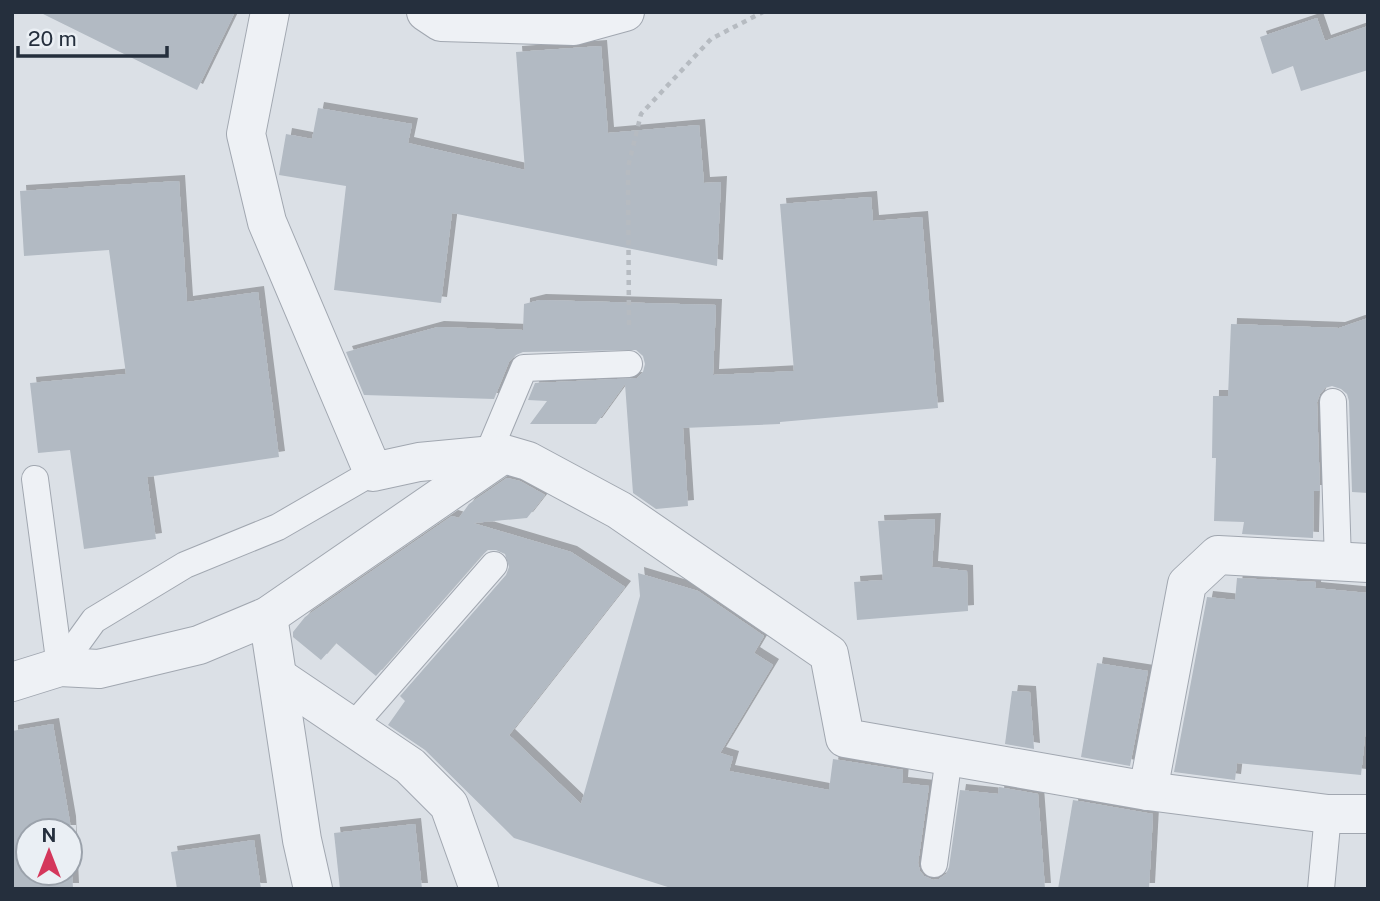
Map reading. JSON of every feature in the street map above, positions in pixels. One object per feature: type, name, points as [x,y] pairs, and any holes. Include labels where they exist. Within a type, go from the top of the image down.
[{"type":"street","points":[[270,12],[246,135],[267,222],[373,472],[419,462],[495,455],[528,460],[619,510],[829,654],[845,738],[1148,791],[1328,814],[1368,814]]},
{"type":"street","points":[[426,12],[441,22],[578,19],[625,12]]},
{"type":"street","points":[[12,682],[60,667],[99,669],[200,645],[268,617],[495,455]]},
{"type":"street","points":[[1148,791],[1188,584],[1218,555],[1353,563]]},
{"type":"street","points":[[268,617],[302,841],[313,889]]},
{"type":"street","points":[[278,677],[410,766],[449,805],[479,889]]},
{"type":"lane","points":[[495,455],[524,368],[629,364]]},
{"type":"lane","points":[[1333,402],[1353,563]]},
{"type":"lane","points":[[60,667],[94,620],[185,565],[278,527],[373,472]]},
{"type":"lane","points":[[34,479],[60,667]]},
{"type":"lane","points":[[352,727],[494,565]]},
{"type":"lane","points":[[934,864],[949,757]]},
{"type":"lane","points":[[1321,889],[1328,814]]},
{"type":"path","points":[[629,364],[628,167],[642,114],[711,39],[763,12]]},
{"type":"building","points":[[39,12],[235,12],[197,90]]},
{"type":"building","points":[[1317,18],[1325,41],[1368,26],[1368,70],[1301,91],[1293,66],[1272,74],[1260,37]]},
{"type":"building","points":[[601,46],[608,133],[699,125],[704,183],[721,182],[717,266],[452,213],[441,303],[334,290],[346,186],[279,175],[286,134],[312,139],[318,108],[412,124],[408,143],[525,170],[516,52]]},
{"type":"building","points":[[179,181],[187,302],[258,292],[279,457],[147,477],[156,539],[84,549],[70,450],[38,453],[30,383],[126,374],[109,250],[24,256],[20,191]]},
{"type":"building","points":[[871,197],[873,221],[922,217],[938,408],[780,424],[683,428],[688,506],[656,509],[633,493],[625,384],[596,424],[530,424],[547,401],[528,400],[535,383],[637,378],[643,372],[645,364],[643,356],[636,350],[523,352],[509,362],[494,399],[364,395],[346,352],[438,327],[523,330],[524,304],[540,300],[716,305],[713,375],[794,371],[780,204]]},
{"type":"building","points":[[1368,318],[1368,493],[1352,492],[1349,401],[1347,394],[1332,386],[1325,388],[1317,402],[1320,491],[1314,491],[1313,538],[1242,534],[1244,522],[1214,521],[1216,458],[1212,458],[1213,396],[1228,396],[1231,324],[1339,328]]},
{"type":"building","points":[[507,478],[520,481],[545,495],[527,518],[473,523],[571,552],[625,587],[509,735],[581,804],[640,596],[638,573],[698,591],[764,636],[754,653],[773,665],[720,753],[733,757],[729,771],[829,790],[833,759],[903,770],[902,783],[929,786],[918,863],[924,876],[933,880],[946,874],[949,867],[960,790],[998,794],[999,787],[1038,794],[1045,889],[674,889],[514,838],[425,750],[388,725],[405,701],[400,696],[506,575],[509,567],[505,554],[488,550],[482,555],[376,676],[336,643],[321,660],[293,637],[293,632],[305,617],[452,516],[459,518],[469,504]]},
{"type":"building","points":[[935,519],[932,567],[967,571],[968,611],[857,620],[854,582],[883,580],[878,521]]},
{"type":"building","points":[[1237,578],[1316,582],[1315,588],[1368,593],[1368,709],[1361,775],[1237,763],[1235,780],[1174,772],[1207,597],[1235,600]]},
{"type":"building","points":[[1097,663],[1148,671],[1130,766],[1081,757]]},
{"type":"building","points":[[1012,691],[1030,692],[1034,749],[1005,744]]},
{"type":"building","points":[[53,724],[69,817],[14,817],[14,887],[73,889],[12,889],[12,731]]},
{"type":"building","points":[[1073,800],[1153,814],[1149,889],[1058,889]]},
{"type":"building","points":[[415,824],[422,889],[340,889],[334,833]]},
{"type":"building","points":[[254,840],[261,889],[177,889],[171,852]]}]
